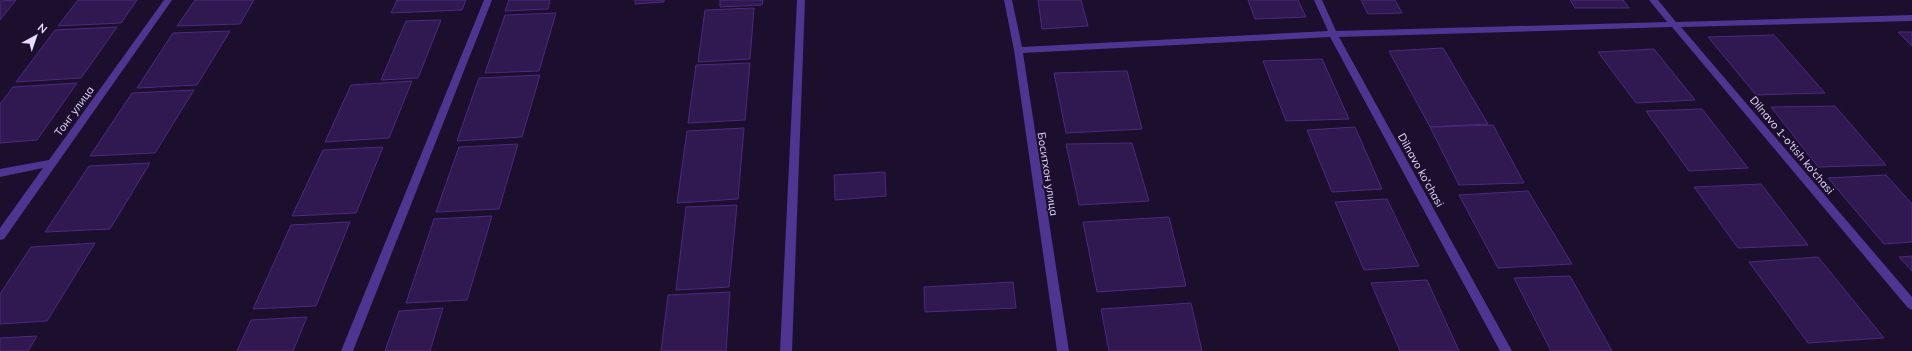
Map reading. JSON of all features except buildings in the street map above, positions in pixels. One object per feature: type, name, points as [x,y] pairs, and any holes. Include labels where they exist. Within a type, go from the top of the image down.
[{"type":"street","name":"Тонг улица","points":[[0,236],[168,0]]},
{"type":"street","points":[[347,351],[488,0]]},
{"type":"street","points":[[786,351],[801,0]]},
{"type":"street","name":"Боситхон улица","points":[[1008,0],[1018,50],[1063,351]]},
{"type":"street","name":"Dilnavo ko'chasi","points":[[1318,0],[1333,34],[1506,351]]},
{"type":"street","name":"Dilnavo 1-o'tish ko'chasi","points":[[1653,0],[1912,306]]},
{"type":"street","points":[[1018,50],[1333,34],[1912,18]]},
{"type":"street","points":[[0,173],[51,163]]}]
